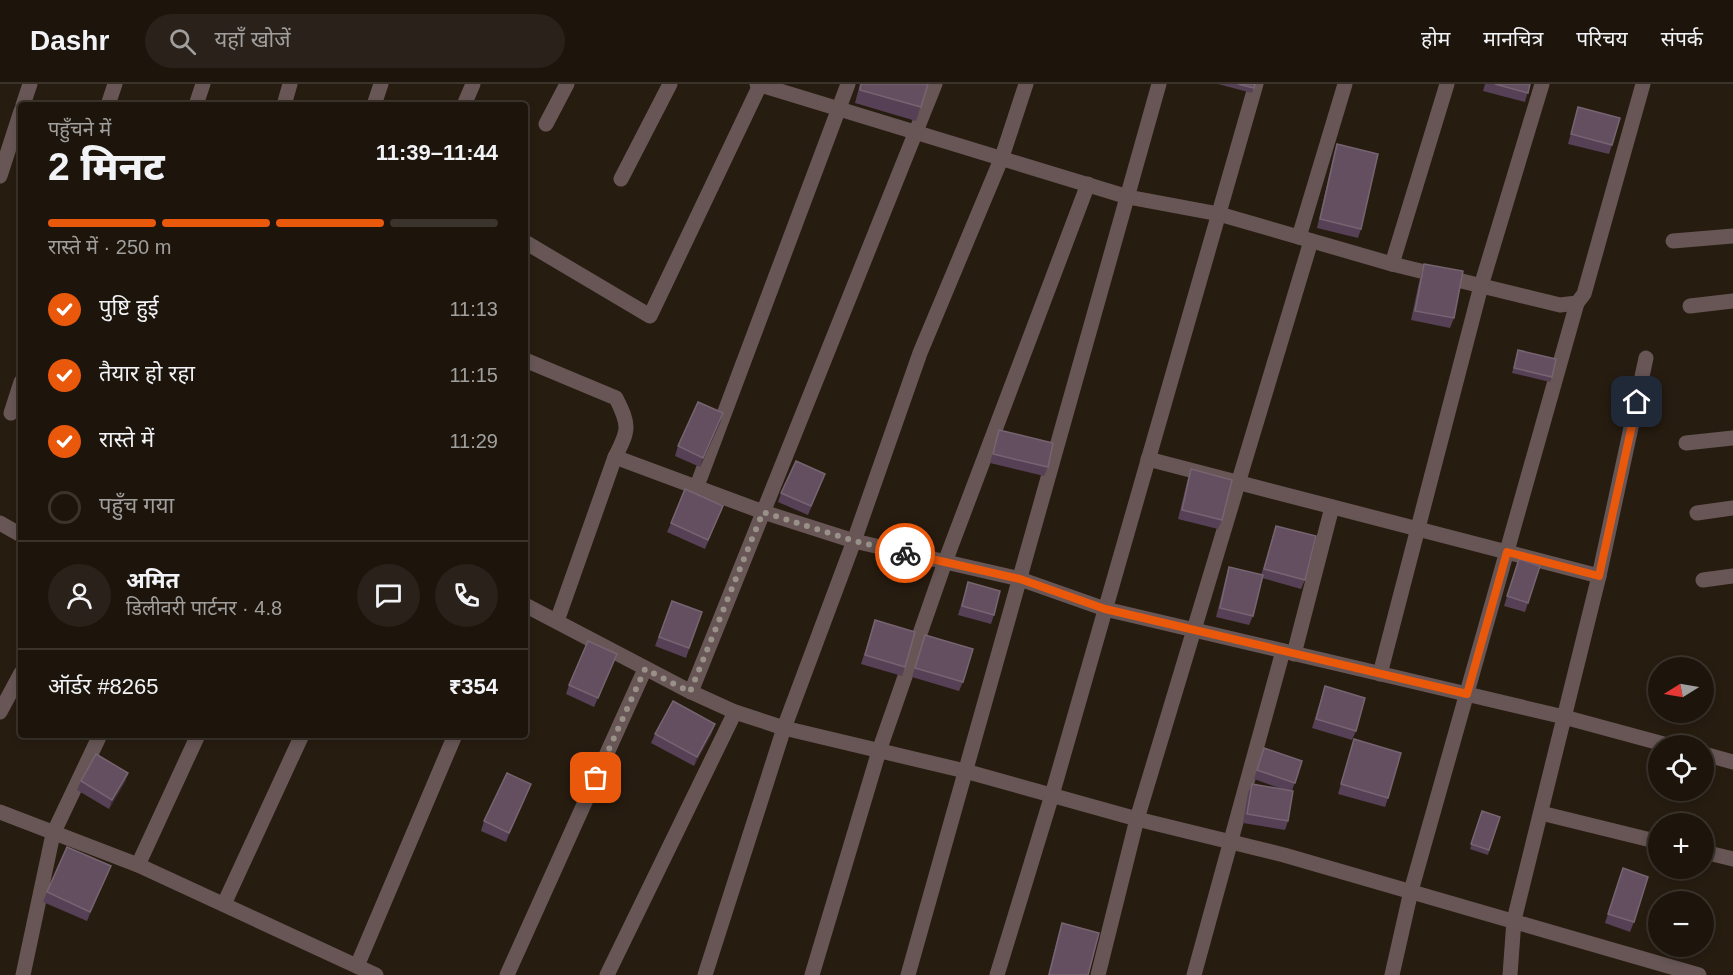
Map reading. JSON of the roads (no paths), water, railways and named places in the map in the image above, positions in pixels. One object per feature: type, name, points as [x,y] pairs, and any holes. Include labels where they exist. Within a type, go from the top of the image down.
[{"type":"street","points":[[24,102],[30,84]]},
{"type":"street","points":[[109,102],[115,84]]},
{"type":"street","points":[[197,102],[203,84]]},
{"type":"street","points":[[285,102],[291,84]]},
{"type":"street","points":[[375,102],[381,84]]},
{"type":"street","points":[[465,102],[472,84]]},
{"type":"street","points":[[546,124],[567,84]]},
{"type":"street","points":[[621,179],[670,84]]},
{"type":"street","points":[[697,486],[848,84]]},
{"type":"street","points":[[690,692],[935,84]]},
{"type":"street","points":[[705,975],[784,728],[854,541],[920,353],[1002,157],[1026,84]]},
{"type":"street","points":[[908,975],[1159,84]]},
{"type":"street","points":[[997,975],[1052,795],[1256,84]]},
{"type":"street","points":[[1098,975],[1137,819],[1239,483],[1346,84]]},
{"type":"street","points":[[1392,264],[1447,84]]},
{"type":"street","points":[[1380,674],[1481,286],[1542,84]]},
{"type":"street","points":[[1392,975],[1412,891],[1577,303],[1584,294],[1643,84]]},
{"type":"street","points":[[528,244],[650,316],[758,85],[918,131],[1128,197],[1219,214],[1392,264],[1554,304],[1577,303]]},
{"type":"street","points":[[0,176],[18,120]]},
{"type":"street","points":[[812,975],[879,751],[945,562],[1088,184]]},
{"type":"street","points":[[1673,241],[1733,236]]},
{"type":"street","points":[[1690,306],[1733,301]]},
{"type":"street","points":[[1510,975],[1514,920],[1599,576],[1646,358]]},
{"type":"street","points":[[528,361],[616,398],[626,418],[628,432],[615,458],[557,621]]},
{"type":"street","points":[[11,413],[18,391]]},
{"type":"street","points":[[1686,443],[1733,438]]},
{"type":"street","points":[[615,458],[697,486],[763,512],[854,541],[1020,579],[1105,609],[1564,717],[1648,740]]},
{"type":"street","points":[[1148,459],[1599,576]]},
{"type":"street","points":[[1194,975],[1231,842],[1332,507]]},
{"type":"street","points":[[1697,513],[1733,508]]},
{"type":"street","points":[[0,524],[18,533]]},
{"type":"street","points":[[1703,580],[1733,576]]},
{"type":"street","points":[[528,606],[690,692],[735,712],[784,728],[965,771],[1137,819],[1231,842],[1412,891],[1699,975]]},
{"type":"street","points":[[507,975],[645,669]]},
{"type":"street","points":[[0,712],[18,679]]},
{"type":"street","points":[[607,975],[735,712]]},
{"type":"street","points":[[23,975],[53,834],[99,738]]},
{"type":"street","points":[[138,865],[197,738]]},
{"type":"street","points":[[224,904],[301,738]]},
{"type":"street","points":[[357,966],[454,738]]},
{"type":"street","points":[[1714,757],[1733,762]]},
{"type":"street","points":[[0,812],[138,865],[376,975]]},
{"type":"street","points":[[1540,813],[1648,839]]},
{"type":"street","points":[[1714,854],[1733,859]]}]
